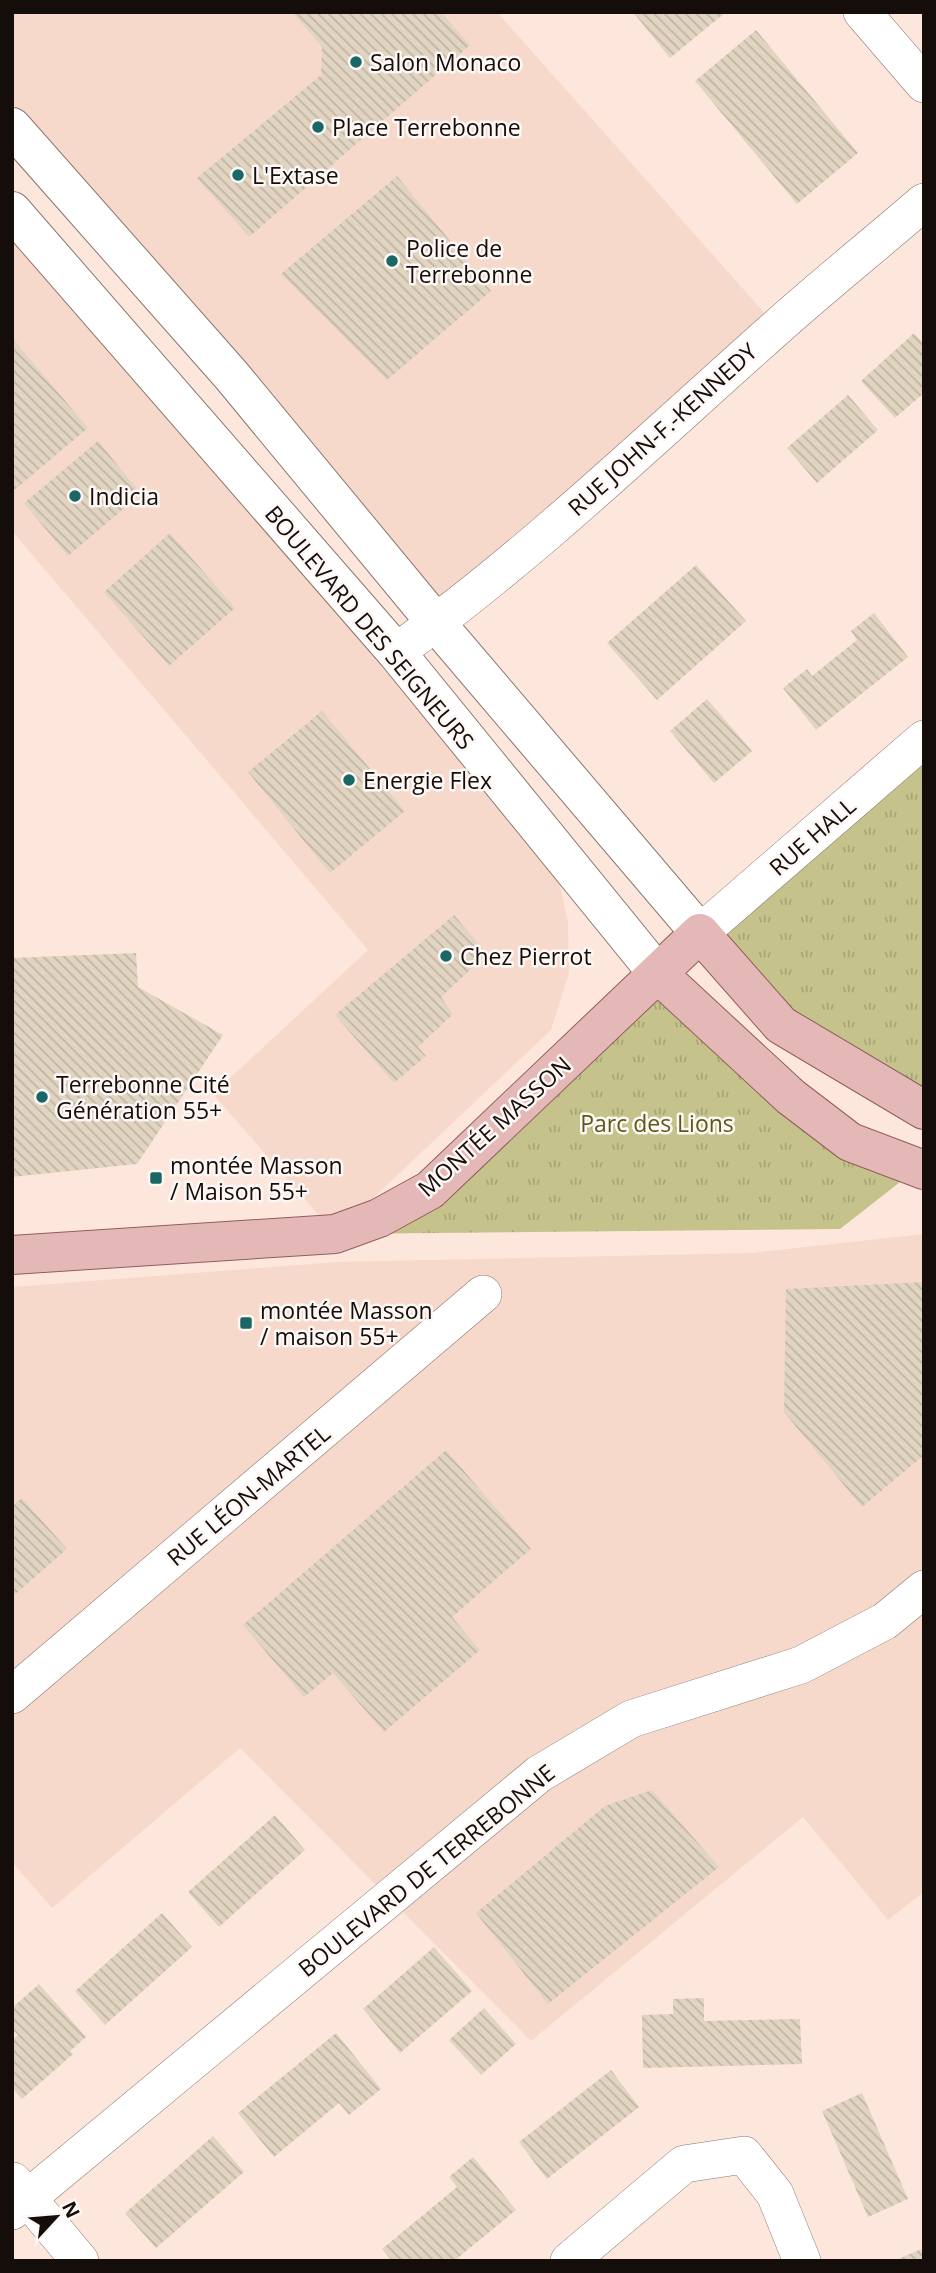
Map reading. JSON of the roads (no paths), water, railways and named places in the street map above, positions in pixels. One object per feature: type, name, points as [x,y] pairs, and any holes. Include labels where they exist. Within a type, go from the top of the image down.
[{"type":"main road","points":[[17,140],[232,375],[436,623],[781,1025],[924,1111]]},
{"type":"main road","name":"BOULEVARD DES SEIGNEURS","points":[[12,211],[396,652],[658,974]]},
{"type":"main road","points":[[186,413],[232,375]]},
{"type":"main road","name":"MONTÉE MASSON","points":[[12,1255],[335,1234],[379,1218],[430,1190],[700,933]]},
{"type":"main road","points":[[658,974],[791,1097],[850,1142],[924,1170]]},
{"type":"street","points":[[862,12],[924,84]]},
{"type":"street","name":"RUE JOHN-F.-KENNEDY","points":[[396,652],[436,623],[639,453],[777,327],[924,202]]},
{"type":"street","name":"RUE HALL","points":[[700,933],[924,739]]},
{"type":"street","name":"RUE LÉON-MARTEL","points":[[12,1695],[483,1294]]},
{"type":"street","name":"BOULEVARD DE TERREBONNE","points":[[17,2197],[539,1774],[631,1719],[802,1665],[885,1621],[924,1589]]},
{"type":"street","points":[[569,2261],[684,2164],[744,2155],[775,2194],[802,2261]]},
{"type":"street","points":[[17,2197],[80,2261]]},
{"type":"place","name":"Salon Monaco","points":[[356,62]]},
{"type":"place","name":"Place Terrebonne","points":[[318,127]]},
{"type":"place","name":"L'Extase","points":[[238,175]]},
{"type":"place","name":"Police de Terrebonne","points":[[392,261]]},
{"type":"place","name":"Indicia","points":[[75,496]]},
{"type":"place","name":"Energie Flex","points":[[349,780]]},
{"type":"place","name":"Chez Pierrot","points":[[446,956]]},
{"type":"place","name":"Terrebonne Cité Génération 55+","points":[[42,1097]]},
{"type":"place","name":"montée Masson / Maison 55+","points":[[156,1178]]},
{"type":"place","name":"montée Masson / maison 55+","points":[[246,1323]]},
{"type":"park label","name":"Parc des Lions","points":[[657,1123]]}]
